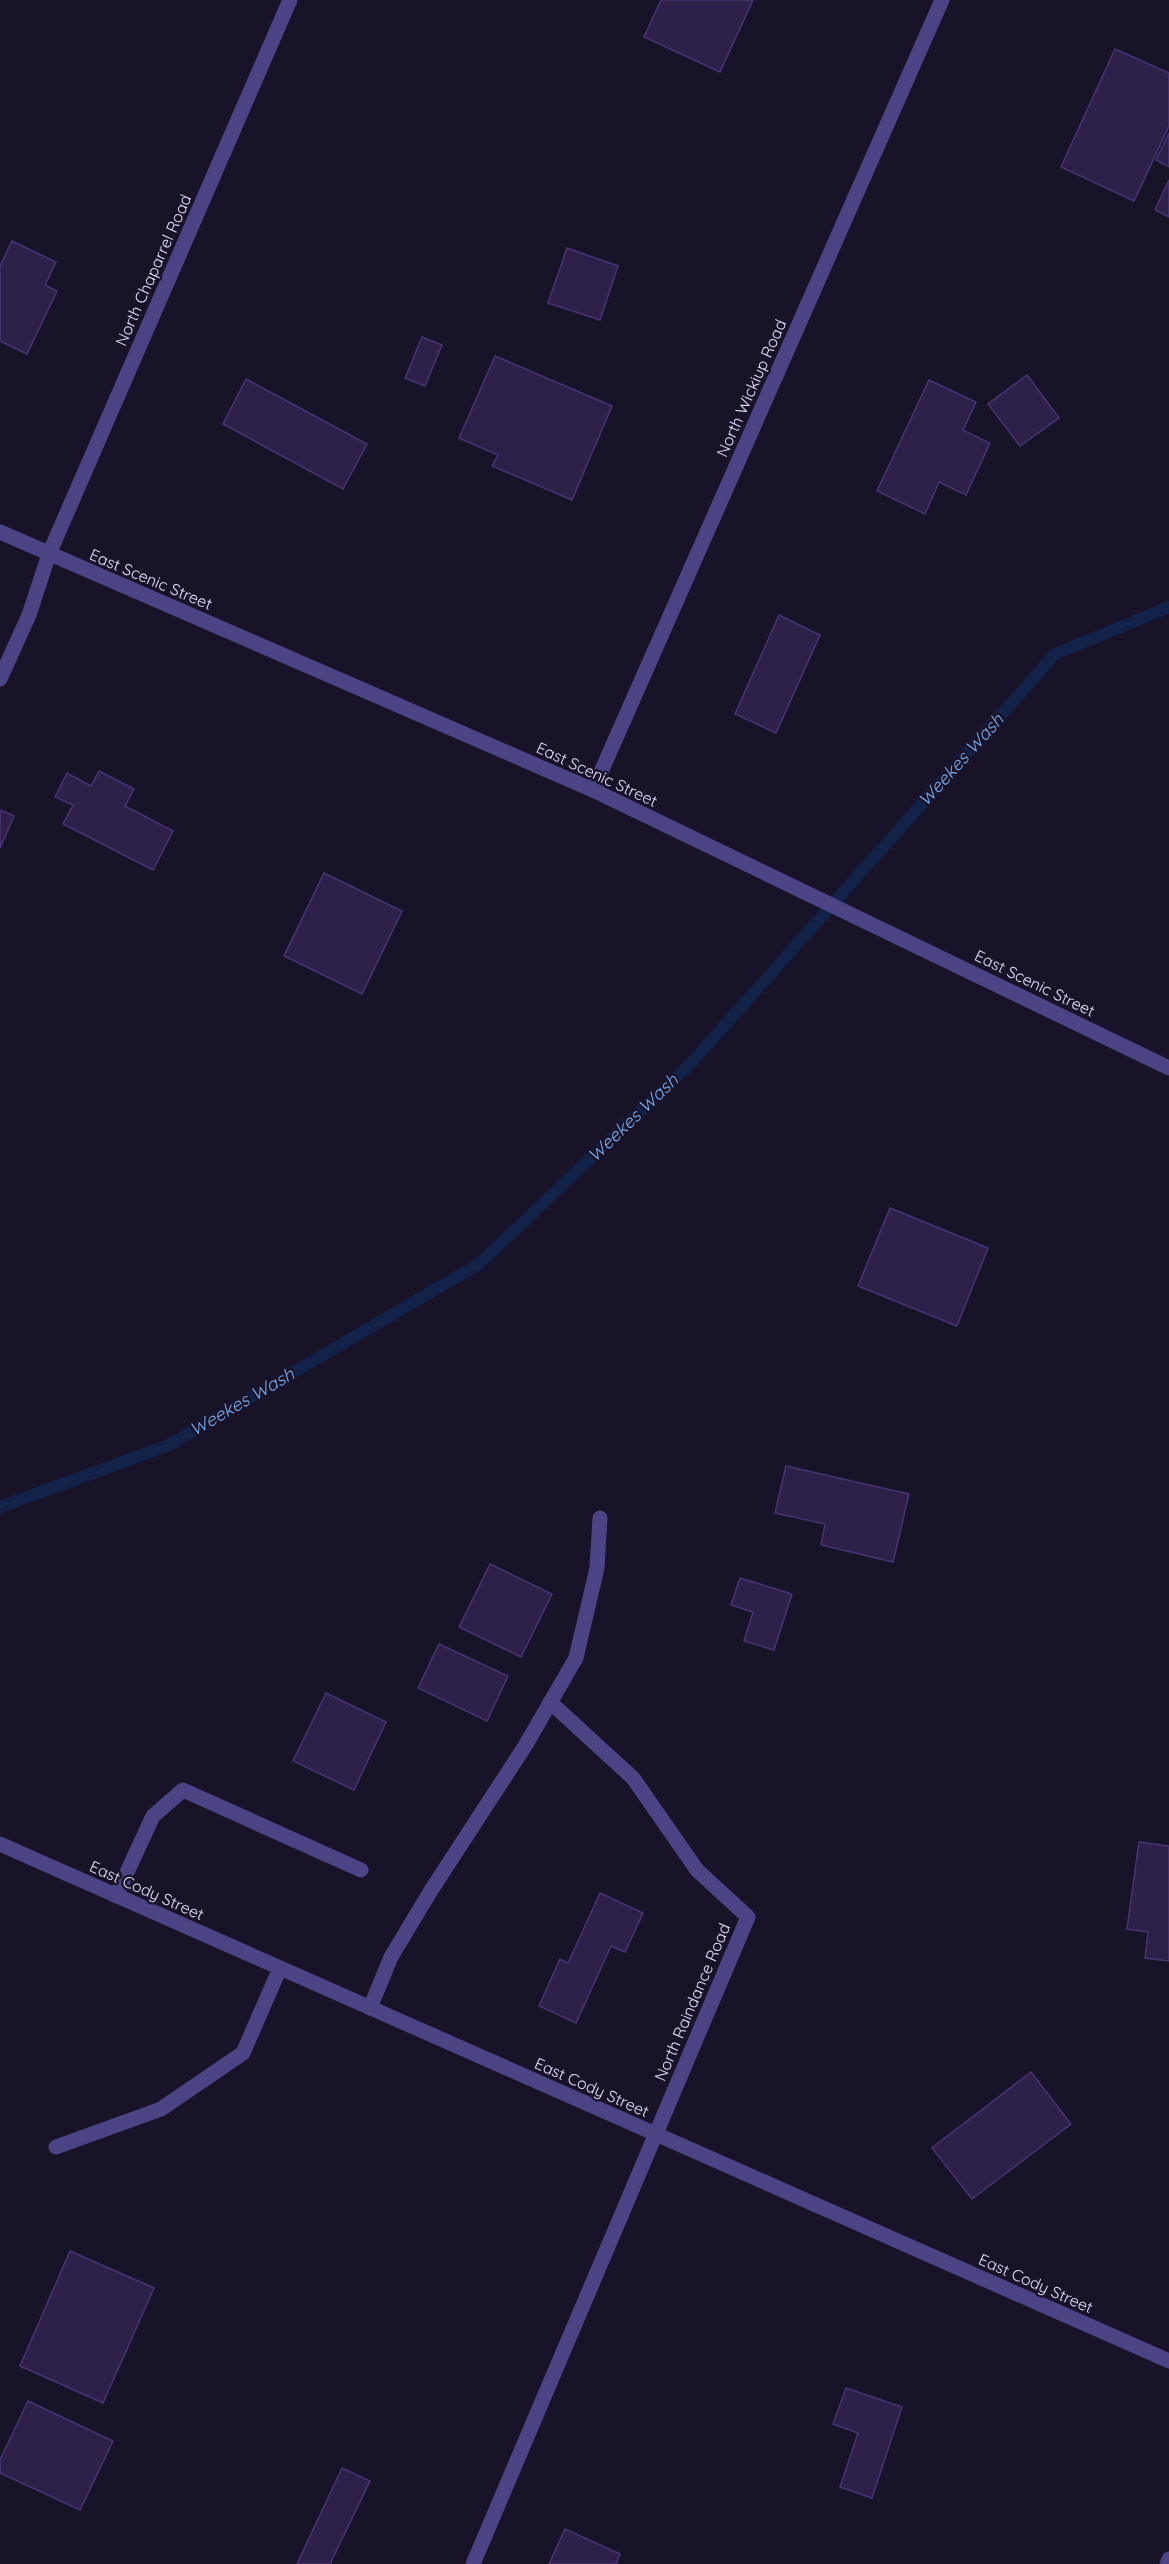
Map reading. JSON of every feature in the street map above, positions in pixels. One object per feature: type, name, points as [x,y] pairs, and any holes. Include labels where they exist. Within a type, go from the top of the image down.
[{"type":"street","name":"North Chaparrel Road","points":[[0,679],[29,615],[49,554],[290,0]]},
{"type":"street","name":"North Wickiup Road","points":[[593,790],[942,0]]},
{"type":"street","name":"East Scenic Street","points":[[0,532],[593,790],[1169,1068]]},
{"type":"street","points":[[369,2008],[391,1957],[430,1892],[525,1746],[576,1658],[597,1568],[600,1518]]},
{"type":"street","name":"North Raindance Road","points":[[473,2564],[748,1917],[697,1870],[633,1778],[550,1702]]},
{"type":"street","points":[[116,1896],[153,1816],[183,1790],[361,1870]]},
{"type":"street","name":"East Cody Street","points":[[0,1845],[1169,2361]]},
{"type":"street","points":[[56,2146],[160,2109],[243,2053],[280,1968]]},
{"type":"street","points":[[1167,2564],[1169,2559]]},
{"type":"building","points":[[661,0],[753,0],[720,72],[644,37]]},
{"type":"building","points":[[1115,49],[1169,73],[1169,126],[1134,201],[1061,167]]},
{"type":"building","points":[[1169,133],[1169,167],[1156,160]]},
{"type":"building","points":[[1169,180],[1169,217],[1155,210]]},
{"type":"building","points":[[12,241],[56,262],[45,285],[57,291],[27,354],[0,341],[0,266]]},
{"type":"building","points":[[567,248],[618,266],[600,320],[548,303]]},
{"type":"building","points":[[422,337],[442,345],[425,386],[405,378]]},
{"type":"building","points":[[495,356],[612,406],[572,500],[492,466],[498,455],[459,438]]},
{"type":"building","points":[[1027,375],[1059,418],[1020,446],[988,404]]},
{"type":"building","points":[[246,379],[367,444],[343,489],[223,424]]},
{"type":"building","points":[[929,380],[976,402],[963,430],[990,443],[966,495],[939,482],[925,514],[877,491]]},
{"type":"building","points":[[779,615],[820,635],[776,733],[735,714]]},
{"type":"building","points":[[99,771],[134,789],[125,806],[173,831],[153,870],[63,824],[73,805],[55,797],[67,773],[91,786]]},
{"type":"building","points":[[0,810],[14,816],[0,848]]},
{"type":"building","points":[[324,873],[402,911],[362,994],[284,956]]},
{"type":"building","points":[[890,1208],[988,1248],[957,1326],[858,1286]]},
{"type":"building","points":[[786,1466],[909,1494],[893,1562],[821,1545],[825,1524],[775,1513]]},
{"type":"building","points":[[490,1564],[552,1594],[521,1657],[459,1627]]},
{"type":"building","points":[[740,1578],[792,1594],[774,1650],[744,1641],[753,1612],[731,1605]]},
{"type":"building","points":[[439,1644],[508,1676],[487,1721],[418,1688]]},
{"type":"building","points":[[326,1693],[386,1722],[354,1790],[293,1761]]},
{"type":"building","points":[[1139,1842],[1169,1846],[1169,1961],[1145,1958],[1148,1932],[1127,1929]]},
{"type":"building","points":[[600,1893],[643,1913],[625,1952],[611,1946],[576,2023],[539,2006],[560,1959],[568,1963]]},
{"type":"building","points":[[1031,2072],[1071,2124],[972,2199],[932,2148]]},
{"type":"building","points":[[70,2251],[154,2288],[103,2403],[20,2366]]},
{"type":"building","points":[[846,2388],[902,2407],[872,2498],[840,2487],[858,2433],[833,2424]]},
{"type":"building","points":[[28,2401],[113,2441],[80,2510],[0,2473],[0,2460]]},
{"type":"building","points":[[342,2468],[370,2481],[330,2564],[297,2564]]},
{"type":"building","points":[[565,2529],[620,2554],[616,2564],[549,2564]]},
{"type":"waterway","name":"Weekes Wash","points":[[0,1507],[169,1445],[479,1264],[693,1061],[1055,654],[1169,607]]}]
